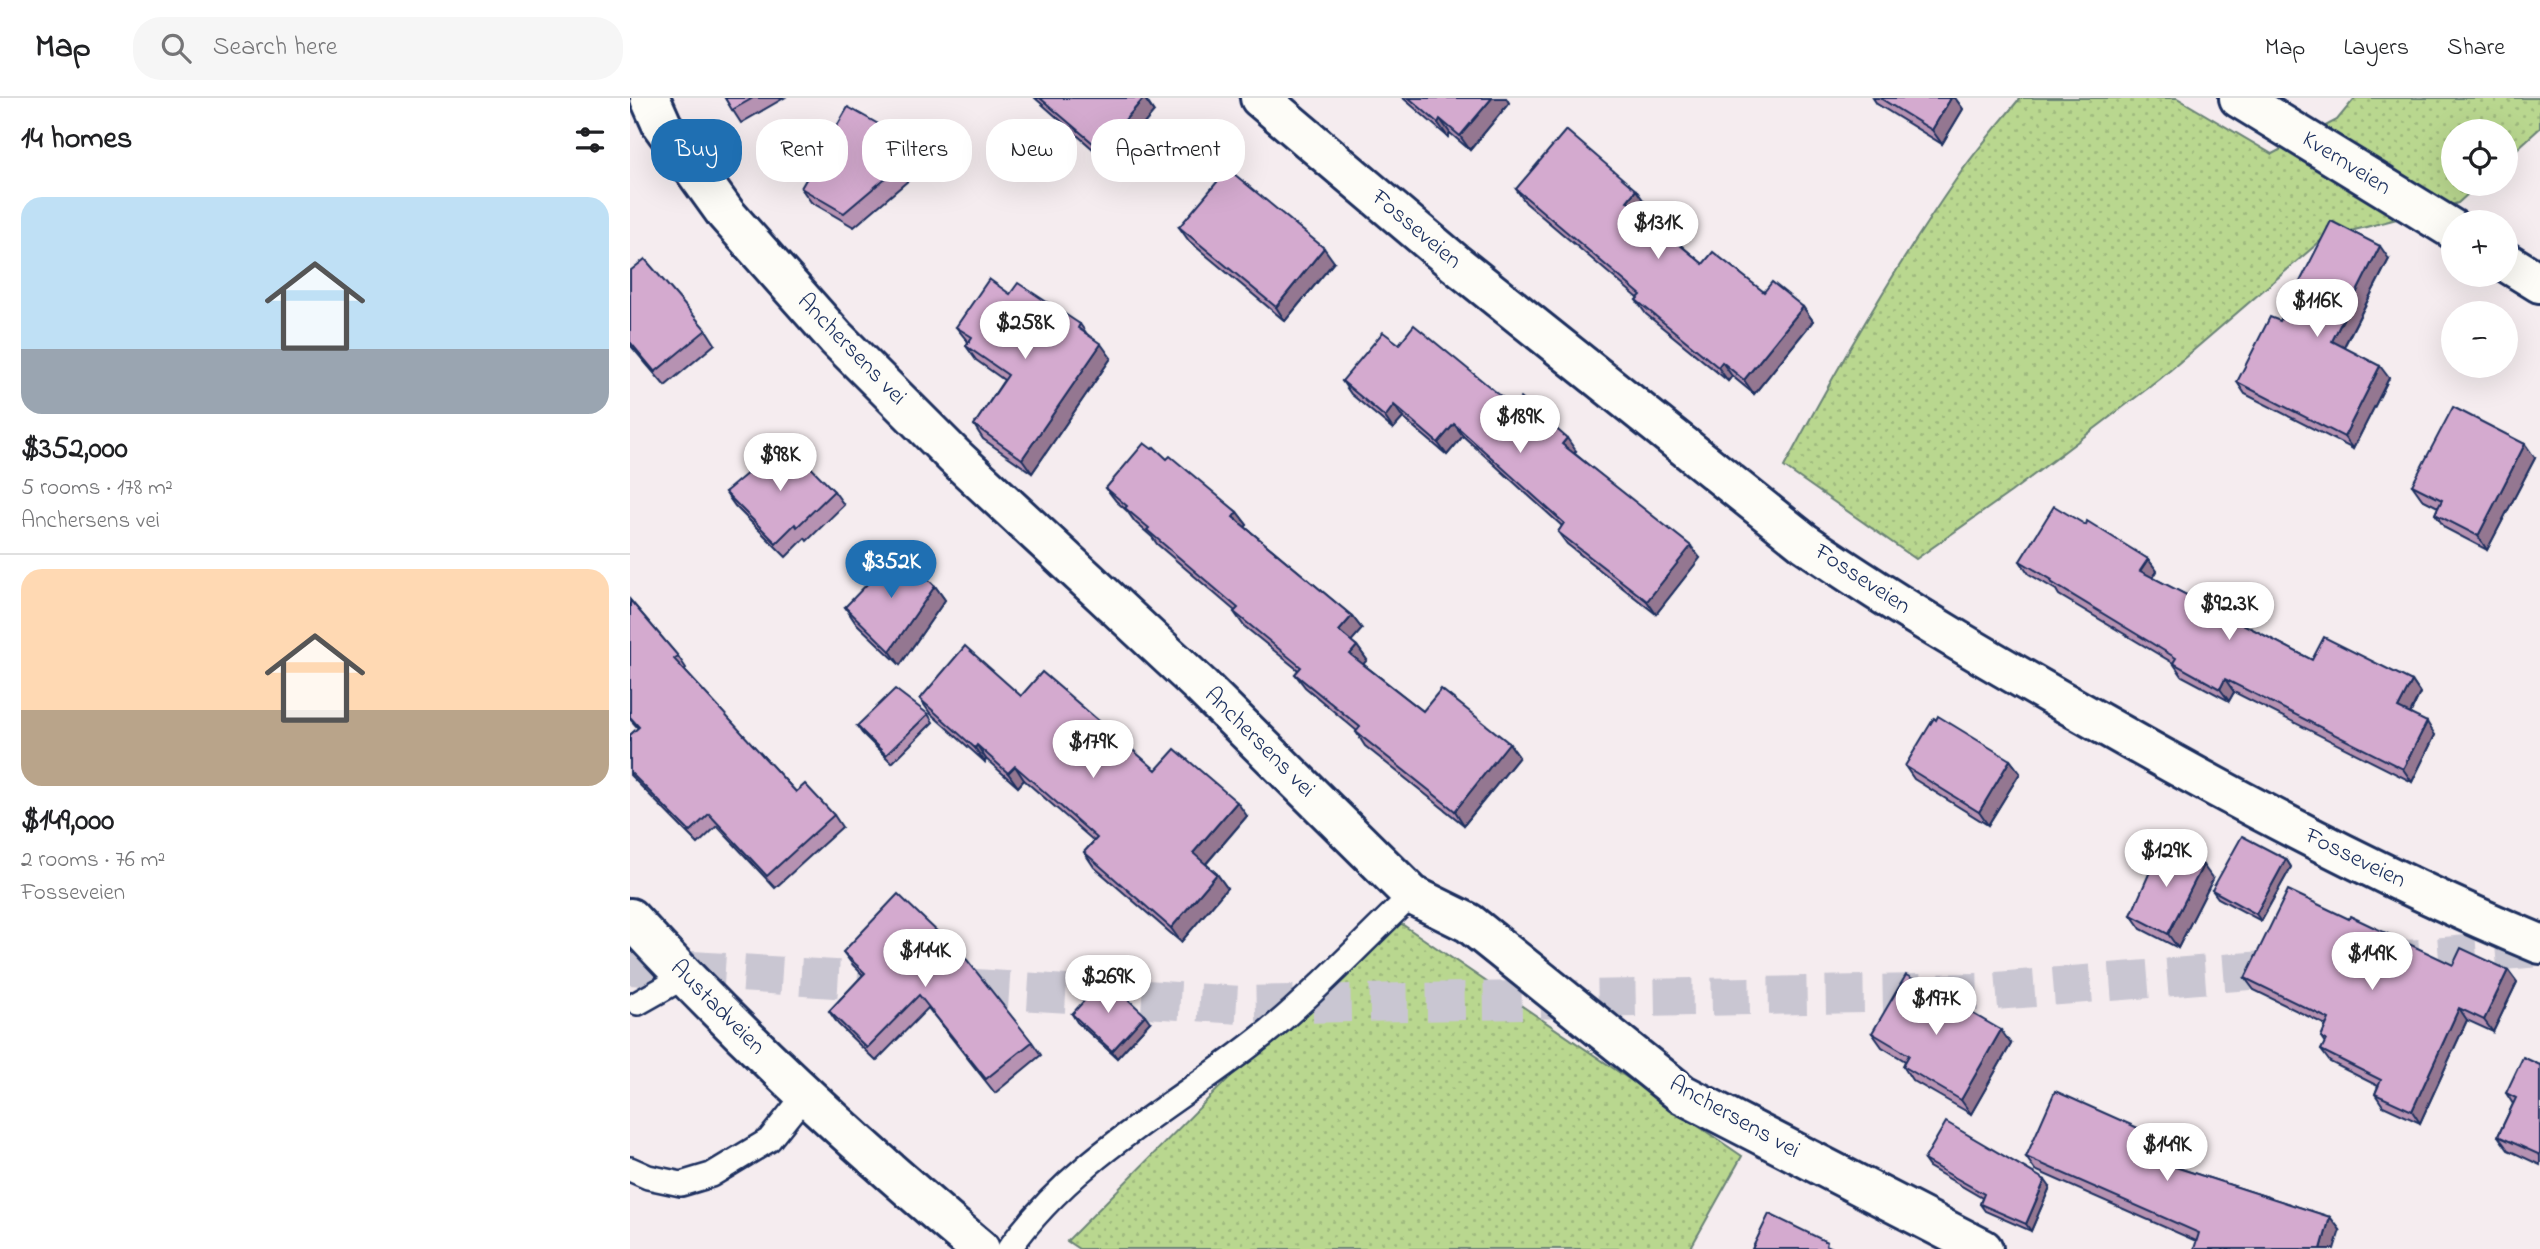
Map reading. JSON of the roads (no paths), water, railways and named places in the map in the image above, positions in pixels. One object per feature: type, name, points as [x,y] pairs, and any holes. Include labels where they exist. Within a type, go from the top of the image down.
[{"type":"street","name":"Anchersens vei","points":[[650,98],[663,125],[726,214],[836,338],[955,457],[1201,686],[1412,895],[1469,923],[1682,1094],[1983,1249]]},
{"type":"street","name":"Fosseveien","points":[[1261,98],[1457,264],[1794,534],[1836,564],[2002,667],[2183,770],[2325,845],[2464,912],[2540,944]]},
{"type":"street","name":"Kvernveien","points":[[2239,98],[2441,222]]},
{"type":"street","points":[[2518,269],[2540,283]]},
{"type":"street","name":"Austadveien","points":[[630,918],[684,977],[858,1145],[980,1249]]},
{"type":"lane","points":[[1009,1249],[1027,1223],[1070,1178],[1277,1024],[1412,895]]},
{"type":"lane","points":[[638,1003],[684,977]]},
{"type":"lane","points":[[630,1169],[648,1177],[681,1184],[711,1175],[769,1140],[806,1095]]},
{"type":"tunnel","points":[[2382,961],[2540,948]]},
{"type":"tunnel","points":[[630,966],[1240,1005],[1983,992],[2301,967]]}]
